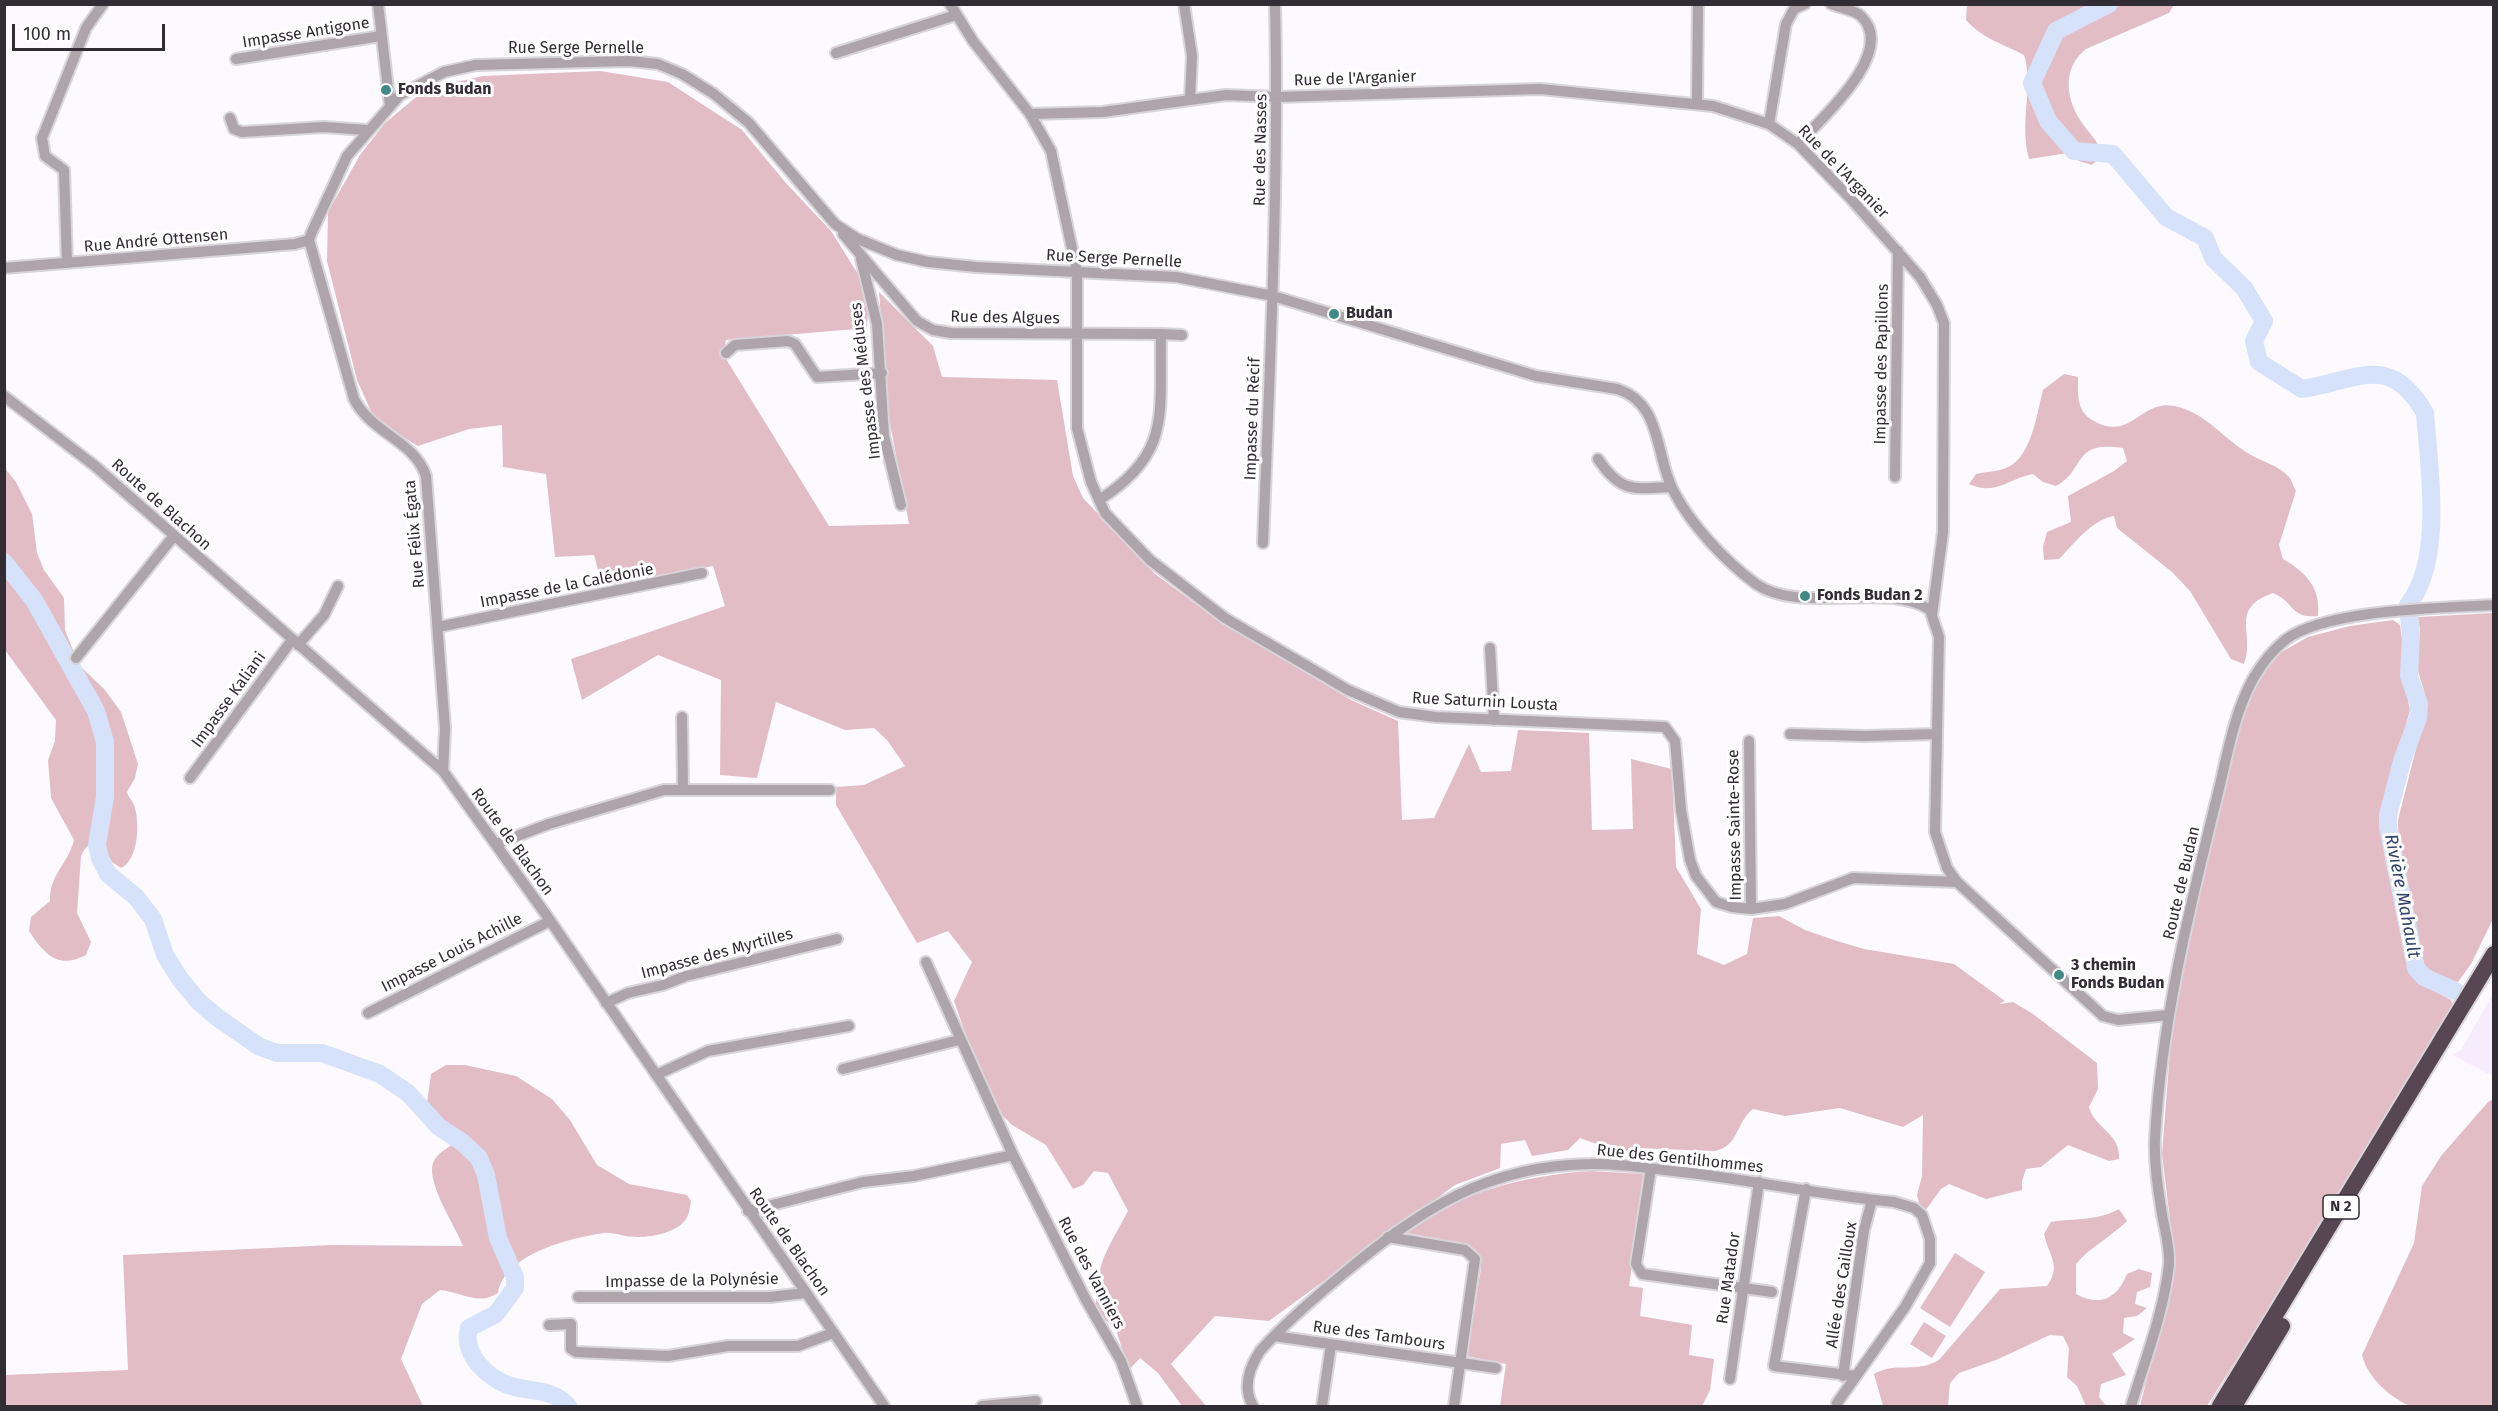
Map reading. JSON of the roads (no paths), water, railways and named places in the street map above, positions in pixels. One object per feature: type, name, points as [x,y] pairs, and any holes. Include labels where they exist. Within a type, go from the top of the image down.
[{"type":"highway","name":"N 2","points":[[2220,1407],[2493,954]]},
{"type":"highway","name":"N 2","points":[[2234,1407],[2493,966]]},
{"type":"street","points":[[67,263],[64,170],[45,156],[42,138],[86,28],[103,4]]},
{"type":"street","points":[[378,4],[390,106]]},
{"type":"street","name":"Rue Saturnin Lousta","points":[[950,4],[1030,114],[1051,151],[1077,272],[1077,428],[1086,466],[1099,500],[1113,523],[1150,560],[1225,618],[1348,690],[1399,712],[1436,717],[1665,727],[1676,741],[1684,840],[1696,876],[1716,902],[1751,909],[1785,904],[1853,878],[1872,876],[1957,882]]},
{"type":"street","points":[[1184,4],[1192,56],[1190,98]]},
{"type":"street","name":"Rue des Nasses","points":[[1273,296],[1277,97],[1275,4]]},
{"type":"street","points":[[1697,103],[1698,4]]},
{"type":"street","points":[[1768,124],[1786,24],[1794,9],[1804,4]]},
{"type":"street","points":[[1798,144],[1855,81],[1869,57],[1870,28],[1860,15],[1831,4]]},
{"type":"street","points":[[836,53],[956,15]]},
{"type":"street","name":"Impasse Antigone","points":[[236,59],[381,36]]},
{"type":"street","name":"Rue Serge Pernelle","points":[[309,240],[347,156],[366,130],[400,95],[431,77],[476,65],[630,61],[658,64],[695,80],[735,111],[835,224],[870,244],[916,260],[976,267],[1192,278],[1273,296],[1514,370],[1624,391],[1636,398],[1649,415],[1671,487],[1711,541],[1764,588],[1783,594],[1909,601],[1922,605],[1932,615]]},
{"type":"street","name":"Rue de l'Arganier","points":[[1030,114],[1103,111],[1226,95],[1277,97],[1540,89],[1697,103],[1768,124],[1798,144],[1898,251],[1929,291],[1941,315],[1945,334],[1943,532],[1932,615]]},
{"type":"street","points":[[230,118],[234,129],[242,132],[324,127],[366,130]]},
{"type":"street","name":"Rue des Algues","points":[[835,224],[910,314],[933,330],[951,333],[1182,335]]},
{"type":"street","name":"Rue André Ottensen","points":[[4,268],[112,261],[295,244],[309,240]]},
{"type":"street","name":"Rue Félix Égata","points":[[309,240],[354,399],[368,420],[413,453],[426,476],[445,737],[442,771]]},
{"type":"street","name":"Impasse des Papillons","points":[[1895,477],[1898,251]]},
{"type":"street","name":"Impasse des Méduses","points":[[859,253],[877,324],[882,373],[884,436],[901,505]]},
{"type":"street","name":"Impasse du Récif","points":[[1263,543],[1273,296]]},
{"type":"street","points":[[1099,500],[1133,476],[1143,464],[1154,442],[1159,409],[1161,334]]},
{"type":"street","points":[[726,353],[735,345],[788,341],[795,344],[817,377],[882,373]]},
{"type":"street","name":"Route de Blachon","points":[[4,396],[95,466],[173,537],[442,771],[550,921],[884,1407]]},
{"type":"street","points":[[1598,459],[1613,480],[1626,486],[1671,487]]},
{"type":"street","points":[[76,658],[173,537]]},
{"type":"street","name":"Impasse de la Calédonie","points":[[438,627],[702,573]]},
{"type":"street","name":"Impasse Kaliani","points":[[190,778],[295,642],[324,615],[338,586]]},
{"type":"street","name":"Route de Budan","points":[[2132,1407],[2163,1295],[2169,1261],[2157,1181],[2155,1140],[2169,1015],[2195,885],[2230,745],[2253,678],[2286,639],[2310,628],[2334,621],[2400,612],[2493,605]]},
{"type":"street","points":[[1932,615],[1940,637],[1935,832],[1947,868],[1957,882],[2103,1016],[2118,1020],[2169,1015]]},
{"type":"street","points":[[1490,648],[1494,720]]},
{"type":"street","points":[[682,717],[683,788]]},
{"type":"street","points":[[1790,734],[1865,736],[1937,734]]},
{"type":"street","name":"Impasse Sainte-Rose","points":[[1749,741],[1751,909]]},
{"type":"street","points":[[496,844],[549,824],[638,796],[683,788],[830,790]]},
{"type":"street","name":"Impasse Louis Achille","points":[[368,1013],[550,921]]},
{"type":"street","name":"Impasse des Myrtilles","points":[[606,1003],[628,993],[663,985],[686,976],[837,939]]},
{"type":"street","name":"Rue des Vanniers","points":[[926,962],[959,1040],[1013,1155],[1086,1300],[1120,1361],[1137,1407]]},
{"type":"street","points":[[656,1075],[708,1051],[849,1026]]},
{"type":"street","points":[[843,1069],[959,1040]]},
{"type":"street","points":[[748,1210],[863,1182],[914,1176],[1013,1155]]},
{"type":"street","name":"Rue des Gentilhommes","points":[[1253,1407],[1248,1393],[1249,1371],[1253,1362],[1274,1335],[1388,1237],[1428,1209],[1457,1193],[1507,1177],[1591,1164],[1651,1168],[1901,1203],[1922,1215],[1930,1239],[1929,1263],[1905,1307],[1837,1403]]},
{"type":"street","points":[[1651,1168],[1636,1264],[1642,1274],[1772,1292]]},
{"type":"street","name":"Rue Matador","points":[[1730,1379],[1759,1182]]},
{"type":"street","points":[[1806,1190],[1774,1366],[1856,1376]]},
{"type":"street","name":"Allée des Cailloux","points":[[1843,1376],[1864,1230],[1872,1200]]},
{"type":"street","name":"Rue des Tambours","points":[[1274,1335],[1461,1363],[1476,1268],[1474,1256],[1465,1250],[1388,1237]]},
{"type":"street","name":"Impasse de la Polynésie","points":[[578,1297],[770,1297],[805,1293]]},
{"type":"street","points":[[549,1325],[571,1324],[571,1349],[576,1352],[625,1356],[668,1356],[728,1347],[798,1346],[833,1333]]},
{"type":"street","points":[[1322,1407],[1331,1345]]},
{"type":"street","points":[[1454,1407],[1461,1363],[1496,1368]]},
{"type":"street","points":[[982,1407],[1036,1401]]},
{"type":"waterway","name":"Rivière Mahault","points":[[2109,4],[2056,31],[2032,83],[2048,121],[2074,151],[2113,154],[2166,217],[2205,238],[2213,258],[2244,288],[2264,321],[2254,341],[2259,362],[2302,389],[2356,377],[2385,376],[2398,382],[2412,394],[2425,413],[2431,486],[2430,539],[2426,564],[2419,586],[2408,605],[2411,635],[2409,676],[2419,704],[2418,718],[2402,761],[2388,815],[2388,827],[2416,968],[2424,977],[2455,991]]},
{"type":"waterway","points":[[4,562],[34,600],[96,711],[105,742],[105,797],[97,845],[100,858],[108,874],[136,897],[153,919],[165,955],[180,979],[199,1002],[218,1018],[260,1047],[277,1053],[322,1053],[380,1074],[408,1093],[439,1127],[462,1142],[479,1158],[486,1175],[498,1238],[515,1277],[515,1288],[496,1314],[469,1328],[468,1344],[479,1365],[499,1381],[544,1392],[561,1399],[568,1406]]},
{"type":"place","name":"Fonds Budan","points":[[386,90]]},
{"type":"place","name":"Budan","points":[[1334,314]]},
{"type":"place","name":"Fonds Budan 2","points":[[1805,596]]},
{"type":"place","name":"3 chemin Fonds Budan","points":[[2059,975]]}]
